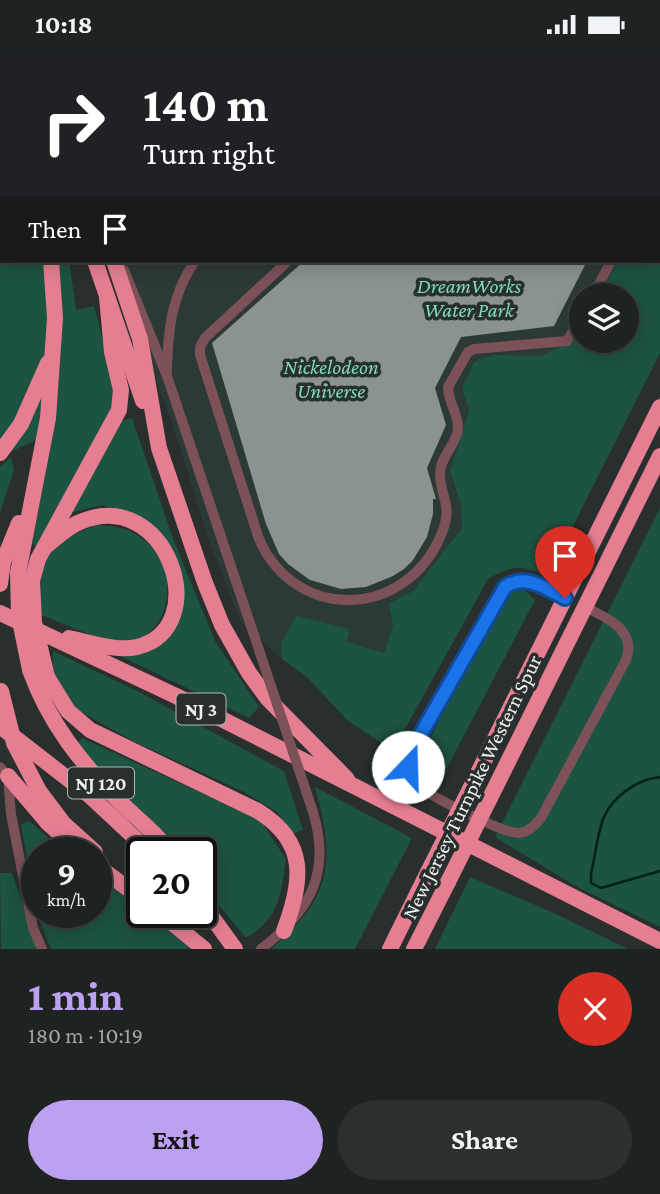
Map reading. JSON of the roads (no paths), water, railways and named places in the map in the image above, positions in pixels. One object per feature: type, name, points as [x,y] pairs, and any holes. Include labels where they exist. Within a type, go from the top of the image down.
[{"type":"highway","name":"NJ 120","points":[[51,263],[55,318],[48,418],[33,491],[19,616],[30,670],[47,710],[86,767],[154,837]]},
{"type":"highway","points":[[96,263],[210,597],[235,649],[249,673],[279,712],[356,788]]},
{"type":"highway","points":[[115,263],[140,339],[159,448]]},
{"type":"highway","points":[[107,297],[112,352],[121,385],[120,404],[110,430],[45,547],[25,577],[47,677],[68,711],[90,730],[258,810],[282,829],[295,851],[298,872],[296,897],[280,934]]},
{"type":"highway","points":[[0,453],[21,424],[53,352]]},
{"type":"highway","name":"New Jersey Turnpike Western Spur","points":[[390,949],[660,407]]},
{"type":"highway","name":"New Jersey Turnpike Western Spur","points":[[414,949],[660,456]]},
{"type":"highway","points":[[0,584],[3,562],[33,491]]},
{"type":"highway","points":[[44,632],[116,647],[137,647],[150,642],[166,627],[176,591],[173,568],[162,545],[150,533],[125,520],[108,517],[83,520],[45,547]]},
{"type":"highway","name":"NJ 3","points":[[0,613],[44,632],[660,941]]},
{"type":"highway","points":[[1,686],[14,743],[38,791],[64,824],[78,837]]},
{"type":"highway","points":[[0,726],[90,796],[134,837]]},
{"type":"highway","points":[[4,771],[48,823],[63,837]]},
{"type":"highway","points":[[217,925],[235,949]]},
{"type":"highway","points":[[178,928],[204,949]]},
{"type":"highway","points":[[190,928],[212,949]]},
{"type":"street","points":[[122,263],[167,376],[313,812],[320,846],[318,874],[308,901],[299,916],[261,949]]},
{"type":"street","points":[[167,376],[172,306],[194,263]]},
{"type":"street","points":[[283,263],[205,338],[200,347],[259,539],[278,570],[300,588],[318,596],[335,600],[364,599],[394,589],[418,571],[434,550],[446,519],[447,502],[440,469],[458,432],[448,387],[468,352],[474,349],[567,341],[569,338]]},
{"type":"street","points":[[600,283],[610,263]]},
{"type":"street","points":[[565,598],[532,582],[520,581],[505,587],[410,757],[409,771],[419,787],[500,829],[515,833],[533,826],[544,813],[626,660],[629,648],[624,632],[608,618],[584,607]]},
{"type":"street","points":[[4,771],[33,927],[42,949]]},
{"type":"waterway","points":[[660,777],[634,785],[612,803],[599,832],[591,883],[601,888],[660,871]]},
{"type":"park label","name":"DreamWorks Water Park","points":[[469,298]]},
{"type":"park label","name":"Nickelodeon Universe","points":[[331,379]]}]
